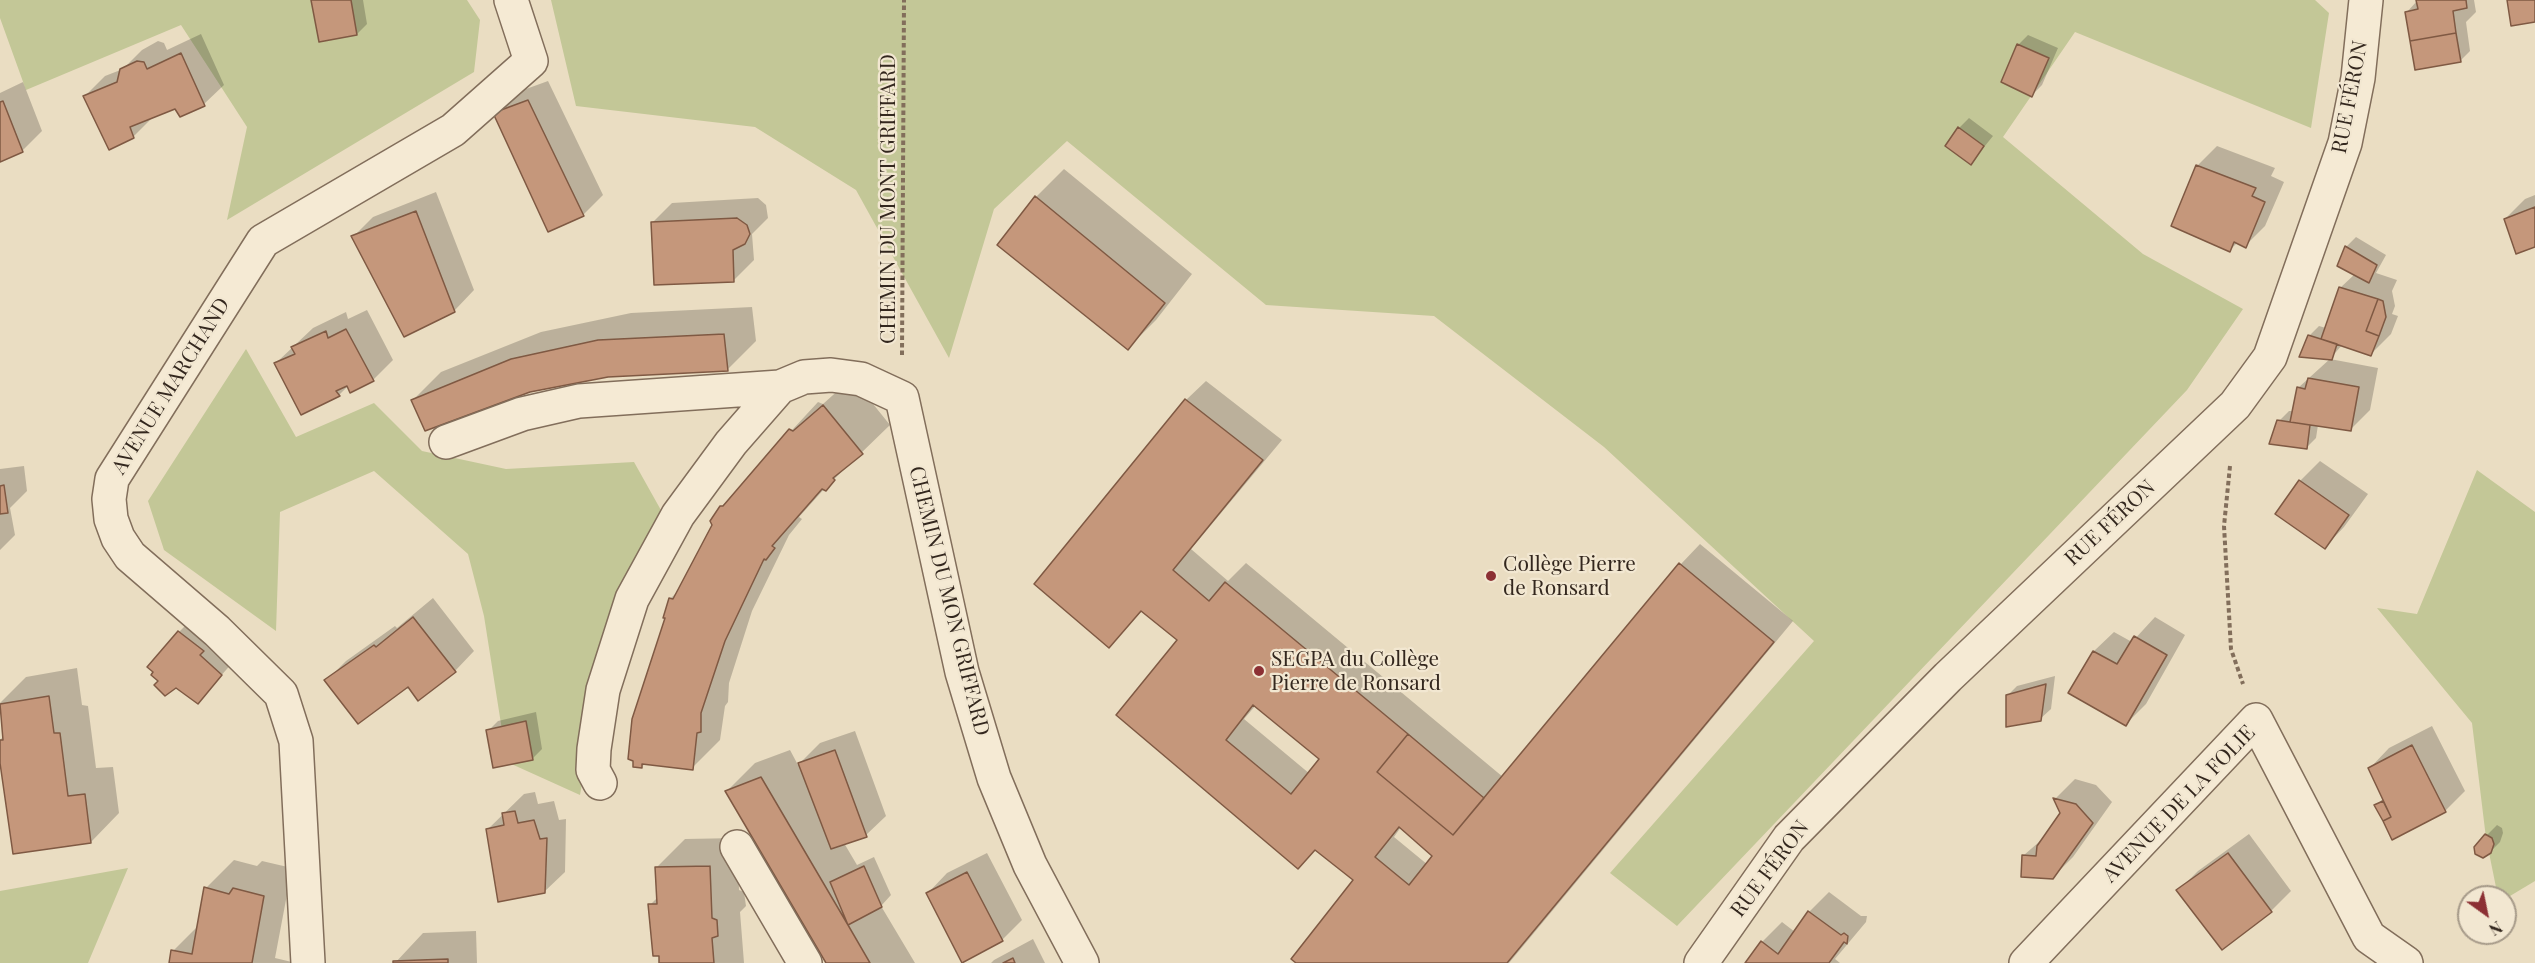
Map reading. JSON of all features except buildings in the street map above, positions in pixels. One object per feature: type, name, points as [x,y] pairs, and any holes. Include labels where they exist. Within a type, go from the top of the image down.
[{"type":"street","name":"AVENUE MARCHAND","points":[[308,963],[296,741],[281,694],[217,631],[130,556],[118,538],[111,519],[109,499],[112,479],[263,241],[453,130],[531,61],[511,0]]},
{"type":"street","name":"RUE FÉRON","points":[[1701,963],[1789,838],[1948,676],[2235,405],[2270,357],[2345,143],[2358,78],[2366,0]]},
{"type":"street","points":[[446,442],[522,414],[579,401],[780,387],[804,377],[831,375],[861,379],[902,398]]},
{"type":"street","points":[[600,783],[593,770],[603,690],[632,599],[678,515],[731,443],[780,387]]},
{"type":"street","name":"CHEMIN DU MON GRIFFARD","points":[[902,398],[962,672],[994,778],[1030,865],[1082,963]]},
{"type":"street","name":"AVENUE DE LA FOLIE","points":[[2026,963],[2256,720],[2369,937],[2406,963]]},
{"type":"street","points":[[737,847],[805,963]]},
{"type":"path","name":"CHEMIN DU MONT GRIFFARD","points":[[902,398],[904,0]]},
{"type":"path","points":[[2235,405],[2224,526],[2230,649],[2256,720]]},
{"type":"green space","points":[[0,0],[467,0],[480,20],[474,72],[227,220],[247,127],[181,25],[26,90],[0,18]]},
{"type":"green space","points":[[551,0],[2315,0],[2329,13],[2311,128],[2075,32],[2003,137],[2143,254],[2243,309],[2187,390],[1677,926],[1610,873],[1814,641],[1604,447],[1434,316],[1266,305],[1067,141],[994,209],[949,358],[856,190],[755,127],[576,106]]},
{"type":"green space","points":[[246,349],[296,437],[374,403],[422,451],[506,469],[634,462],[662,512],[612,613],[580,795],[507,762],[484,616],[468,554],[374,471],[280,512],[276,631],[164,550],[148,501]]},
{"type":"green space","points":[[2477,470],[2535,512],[2535,881],[2517,892],[2517,885],[2496,885],[2486,838],[2472,723],[2377,608],[2417,614]]},
{"type":"green space","points":[[128,868],[88,963],[0,963],[0,891]]},
{"type":"place","name":"Collège Pierre de Ronsard","points":[[1491,576]]},
{"type":"place","name":"SEGPA du Collège Pierre de Ronsard","points":[[1259,671]]}]
